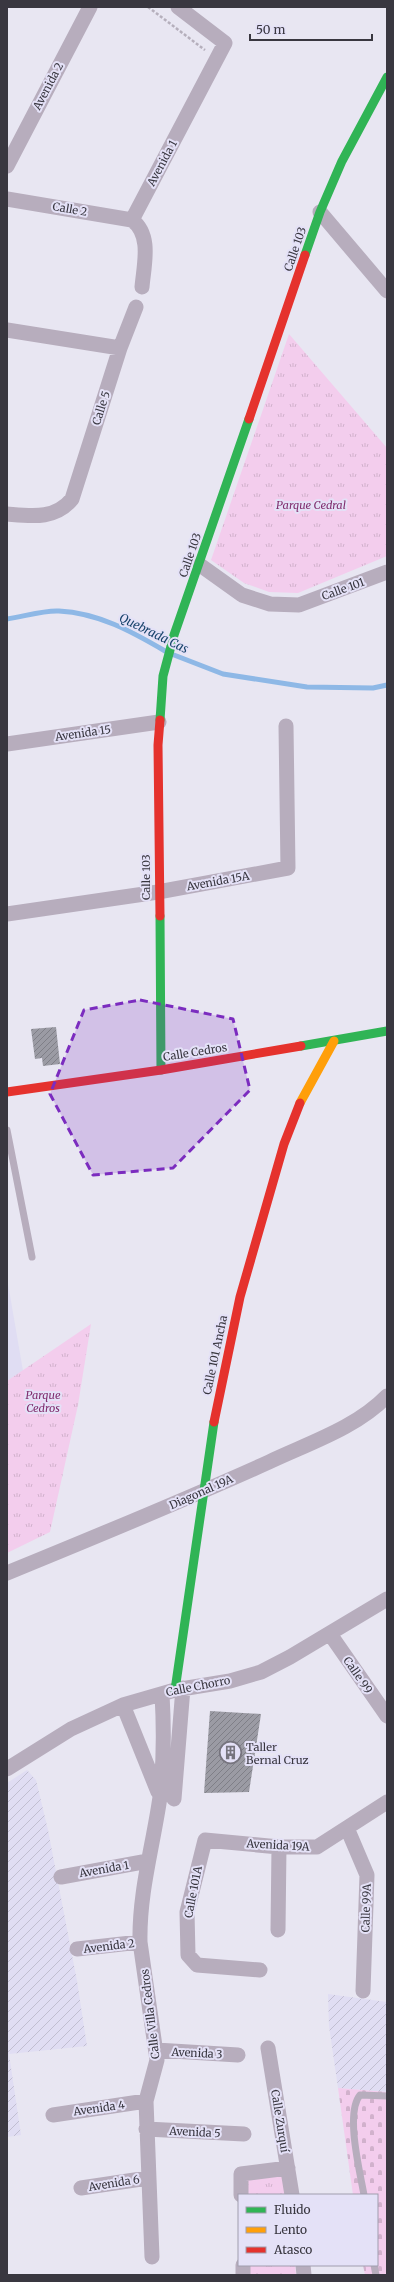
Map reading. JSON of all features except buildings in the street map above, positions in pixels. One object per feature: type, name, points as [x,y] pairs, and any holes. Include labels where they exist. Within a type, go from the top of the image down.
[{"type":"street","name":"Avenida 2","points":[[7,166],[90,7]]},
{"type":"street","name":"Avenida 1","points":[[132,220],[224,43],[178,7]]},
{"type":"street","name":"Calle 103","points":[[161,1070],[158,892],[159,722],[163,676],[174,635],[200,565],[320,212],[342,162],[387,77]]},
{"type":"street","name":"Calle 2","points":[[7,199],[132,220]]},
{"type":"street","points":[[320,212],[387,291]]},
{"type":"street","points":[[132,220],[143,232],[145,239],[142,287]]},
{"type":"street","name":"Calle 5","points":[[7,514],[36,516],[53,514],[65,507],[75,490],[120,348],[136,307]]},
{"type":"street","points":[[7,330],[120,348]]},
{"type":"street","name":"Calle 101","points":[[200,565],[242,595],[270,604],[299,605],[387,572]]},
{"type":"street","name":"Avenida 15","points":[[7,744],[159,722]]},
{"type":"street","name":"Avenida 15A","points":[[7,914],[158,892],[288,868],[286,726]]},
{"type":"street","name":"Calle Cedros","points":[[7,1092],[161,1070],[387,1031]]},
{"type":"street","name":"Calle 101 Ancha","points":[[173,1690],[206,1492],[220,1389],[240,1297],[284,1144],[303,1096],[334,1041]]},
{"type":"street","name":"Diagonal 19A","points":[[7,1573],[206,1492],[344,1427],[377,1406],[387,1396]]},
{"type":"street","name":"Calle Chorro","points":[[7,1769],[71,1729],[123,1705],[173,1690],[230,1681],[261,1672],[330,1634],[387,1599]]},
{"type":"street","name":"Calle 99","points":[[330,1634],[387,1716]]},
{"type":"street","points":[[167,1798],[164,1731],[173,1690]]},
{"type":"street","points":[[167,1798],[173,1690]]},
{"type":"street","points":[[123,1705],[167,1798]]},
{"type":"street","name":"Calle Villa Cedros","points":[[152,2257],[146,2102],[157,2060],[140,1942],[140,1924],[148,1861],[167,1798]]},
{"type":"street","name":"Avenida 19A","points":[[205,1840],[279,1847],[319,1846],[387,1802]]},
{"type":"street","name":"Calle 99A","points":[[348,1828],[366,1875],[363,1992]]},
{"type":"street","name":"Calle 101A","points":[[205,1840],[186,1912],[188,1955],[197,1965],[260,1970]]},
{"type":"street","points":[[278,1930],[279,1847]]},
{"type":"street","name":"Avenida 1","points":[[61,1876],[148,1861]]},
{"type":"street","name":"Avenida 2","points":[[77,1950],[140,1942]]},
{"type":"street","name":"Calle Zurquí","points":[[268,2048],[292,2194]]},
{"type":"street","name":"Avenida 3","points":[[156,2050],[238,2055]]},
{"type":"street","name":"Avenida 4","points":[[53,2115],[146,2102]]},
{"type":"street","name":"Avenida 5","points":[[146,2129],[244,2134]]},
{"type":"street","points":[[242,2194],[241,2174],[288,2168]]},
{"type":"street","name":"Avenida 6","points":[[81,2188],[148,2178]]},
{"type":"lane","points":[[7,1130],[32,1258]]},
{"type":"lane","points":[[364,2194],[355,2134],[355,2102],[360,2096],[387,2096]]},
{"type":"path","points":[[148,7],[206,50],[202,57]]},
{"type":"highlighted area","points":[[140,1000],[233,1019],[250,1090],[173,1168],[93,1175],[50,1094],[84,1010]]},
{"type":"shaded area","points":[[7,1278],[23,1371],[7,1381]]},
{"type":"shaded area","points":[[27,1770],[36,1780],[48,1830],[77,1981],[87,2046],[9,2054],[21,2135],[7,2137],[7,1783]]},
{"type":"shaded area","points":[[328,1994],[387,2002],[387,2092],[338,2088],[329,2026]]},
{"type":"green space","name":"Parque Cedral","points":[[289,334],[387,448],[387,556],[298,593],[269,592],[244,583],[211,560]]},
{"type":"green space","name":"Parque Cedros","points":[[91,1324],[78,1405],[50,1532],[7,1553],[7,1381]]},
{"type":"green space","points":[[338,2088],[387,2092],[387,2275],[365,2275],[363,2266],[378,2266],[378,2194],[353,2194]]},
{"type":"green space","points":[[284,2173],[286,2194],[247,2194],[247,2178]]},
{"type":"green space","points":[[249,2266],[295,2266],[296,2275],[249,2275]]},
{"type":"waterway","name":"Quebrada Cas","points":[[7,619],[53,611],[73,612],[114,624],[165,651]]},
{"type":"waterway","name":"Quebrada Cas","points":[[174,655],[223,674],[307,687],[373,688],[387,685]]},
{"type":"traffic: fast","points":[[305,255],[320,212],[342,161],[387,77]]},
{"type":"traffic: fast","points":[[160,720],[163,676],[174,635],[249,419]]},
{"type":"traffic: fast","points":[[160,916],[161,1070]]},
{"type":"traffic: fast","points":[[301,1046],[387,1031]]},
{"type":"traffic: fast","points":[[175,1690],[214,1422]]},
{"type":"traffic: slow","points":[[300,1103],[334,1041]]},
{"type":"traffic: jam","points":[[249,419],[305,255]]},
{"type":"traffic: jam","points":[[160,720],[158,745],[160,916]]},
{"type":"traffic: jam","points":[[7,1092],[161,1070],[301,1046]]},
{"type":"traffic: jam","points":[[214,1422],[240,1297],[284,1144],[300,1103]]},
{"type":"place","name":"Taller Bernal Cruz","points":[[231,1753]]}]
